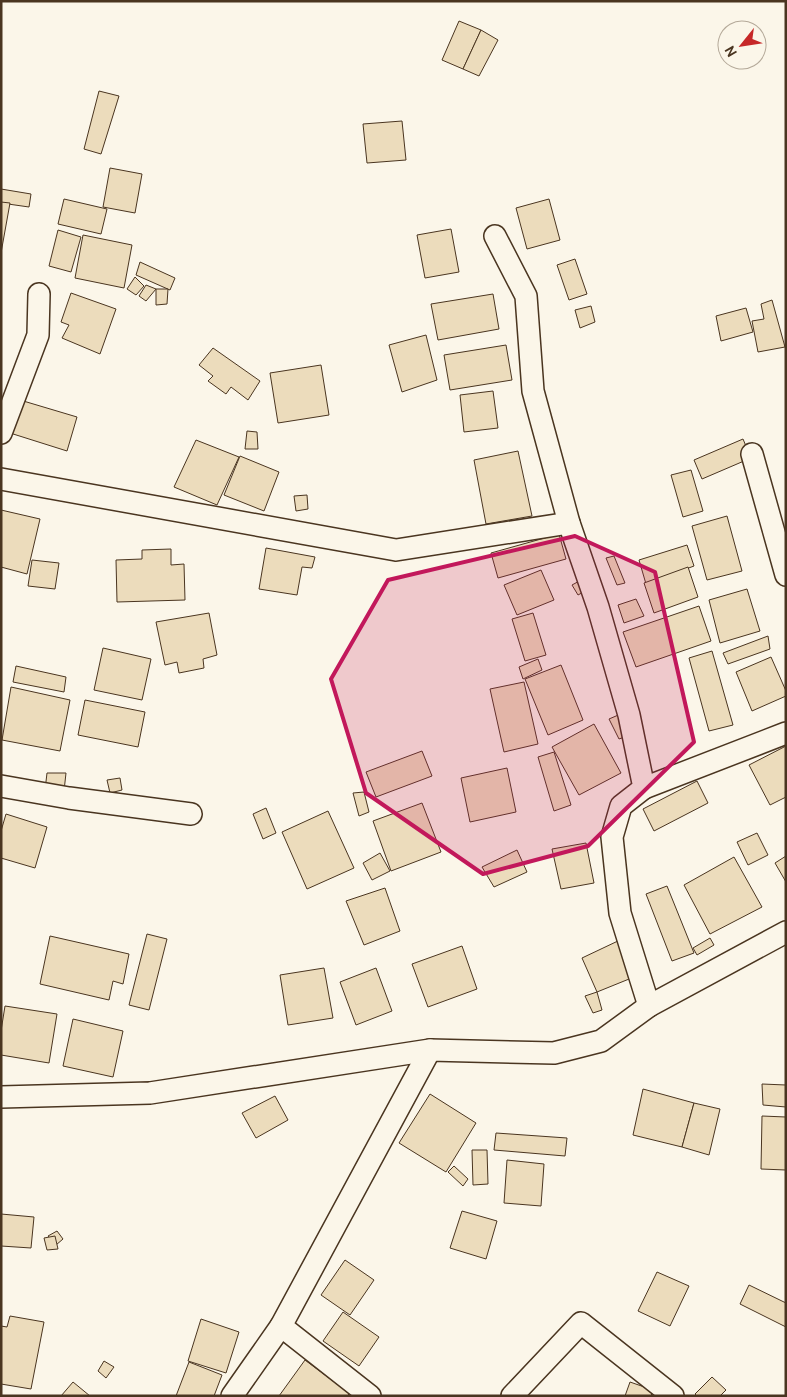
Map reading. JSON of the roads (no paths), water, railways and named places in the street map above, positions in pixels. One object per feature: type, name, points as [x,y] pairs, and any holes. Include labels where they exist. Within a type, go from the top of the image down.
[{"type":"street","points":[[495,236],[526,296],[533,391],[569,523],[598,606],[626,706],[644,788]]},
{"type":"street","points":[[1,433],[38,335],[39,294]]},
{"type":"street","points":[[752,454],[786,575]]},
{"type":"street","points":[[1,479],[396,550],[569,523]]},
{"type":"street","points":[[649,1006],[620,913],[612,838],[621,806],[644,788],[786,733]]},
{"type":"street","points":[[1,786],[69,798],[191,814]]},
{"type":"street","points":[[1,1097],[150,1093],[430,1050],[554,1053],[601,1041],[649,1006],[786,932]]},
{"type":"street","points":[[232,1396],[281,1326],[430,1050]]},
{"type":"street","points":[[512,1396],[581,1323],[673,1396]]},
{"type":"street","points":[[281,1326],[370,1396]]}]
